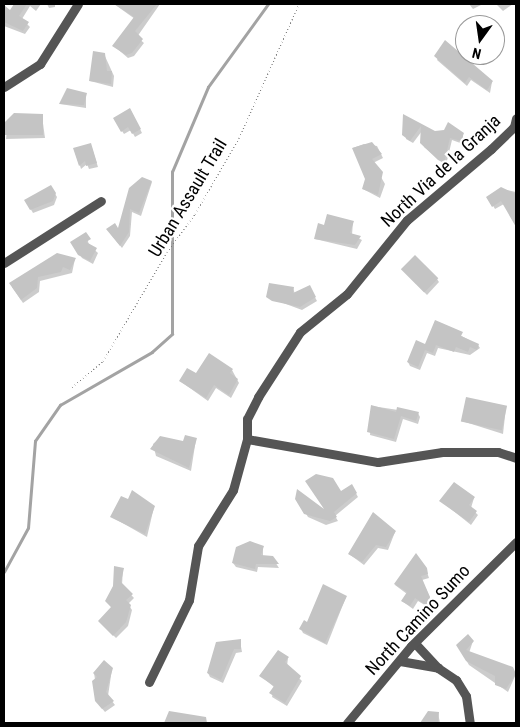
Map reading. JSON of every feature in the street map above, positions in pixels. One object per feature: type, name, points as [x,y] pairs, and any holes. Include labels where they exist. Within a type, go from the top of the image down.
[{"type":"street","points":[[4,87],[40,64],[78,4]]},
{"type":"street","name":"North Via de la Granja","points":[[149,682],[189,600],[198,546],[233,490],[247,439],[247,419],[258,397],[300,332],[347,294],[407,220],[491,149],[514,127],[516,118]]},
{"type":"street","points":[[4,262],[101,201]]},
{"type":"street","points":[[247,439],[378,462],[442,452],[498,452],[516,458]]},
{"type":"street","name":"North Camino Sumo","points":[[347,723],[415,643],[516,542]]},
{"type":"street","points":[[415,643],[438,668],[456,680],[466,696],[470,723]]},
{"type":"street","points":[[400,661],[438,668]]},
{"type":"path","name":"Urban Assault Trail","points":[[72,387],[103,361],[167,252],[195,214],[239,138],[299,4]]},
{"type":"building","points":[[14,4],[27,4],[19,16],[29,22],[23,31],[4,22],[4,5],[10,10]]},
{"type":"building","points":[[114,4],[157,4],[135,31],[143,39],[132,53],[126,55],[112,46],[134,17]]},
{"type":"building","points":[[445,40],[455,49],[455,65],[474,65],[493,81],[487,90],[469,77],[465,83],[434,56]]},
{"type":"building","points":[[93,51],[105,53],[107,71],[112,71],[111,84],[89,81]]},
{"type":"building","points":[[67,88],[87,93],[84,105],[59,104]]},
{"type":"building","points":[[130,108],[141,129],[132,134],[128,127],[121,132],[113,118]]},
{"type":"building","points":[[14,113],[43,114],[43,135],[4,135],[4,123]]},
{"type":"building","points":[[403,114],[435,131],[444,130],[448,122],[464,133],[461,141],[450,138],[444,163],[438,160],[420,143],[421,126],[410,141],[402,135]]},
{"type":"building","points":[[372,142],[382,154],[372,159],[383,172],[378,195],[362,189],[365,179],[352,148]]},
{"type":"building","points":[[91,143],[97,163],[86,166],[85,161],[79,166],[73,148]]},
{"type":"building","points":[[142,177],[152,181],[139,213],[130,209],[129,232],[120,246],[106,229],[115,223],[118,228],[129,188]]},
{"type":"building","points":[[51,185],[56,193],[53,201],[30,210],[24,200]]},
{"type":"building","points":[[501,187],[516,194],[516,227],[501,201],[492,207],[486,197]]},
{"type":"building","points":[[327,214],[354,221],[350,233],[361,236],[355,245],[314,239],[318,223],[324,225]]},
{"type":"building","points":[[86,232],[91,239],[86,242],[97,248],[90,261],[78,255],[70,242]]},
{"type":"building","points":[[57,253],[76,258],[70,270],[63,267],[61,272],[38,277],[37,288],[21,300],[9,283]]},
{"type":"building","points":[[415,255],[438,278],[424,292],[401,269]]},
{"type":"building","points":[[269,283],[294,287],[293,293],[310,285],[316,297],[300,307],[272,301],[266,297]]},
{"type":"building","points":[[435,320],[463,332],[461,336],[479,344],[477,350],[470,347],[468,352],[456,347],[454,352],[436,345],[433,353],[425,350],[418,367],[407,362],[416,340],[425,344]]},
{"type":"building","points":[[209,353],[233,369],[230,373],[238,379],[229,395],[214,385],[206,398],[179,381],[187,368],[196,373]]},
{"type":"building","points":[[466,397],[507,406],[502,430],[461,421]]},
{"type":"building","points":[[371,405],[396,412],[397,407],[419,412],[416,421],[401,416],[394,439],[367,432]]},
{"type":"building","points":[[185,435],[197,438],[189,468],[150,449],[160,436],[183,441]]},
{"type":"building","points":[[316,474],[333,478],[341,491],[352,484],[357,493],[334,512],[337,517],[330,521],[304,514],[295,499],[297,489],[324,509],[305,481]]},
{"type":"building","points":[[454,482],[475,497],[469,505],[477,511],[469,522],[439,501]]},
{"type":"building","points":[[132,490],[155,506],[145,534],[110,517],[121,496],[128,499]]},
{"type":"building","points":[[373,512],[396,531],[386,547],[376,545],[362,562],[348,554]]},
{"type":"building","points":[[250,541],[264,546],[261,555],[273,556],[279,564],[256,564],[255,569],[232,563],[236,547]]},
{"type":"building","points":[[416,553],[427,568],[428,574],[421,576],[430,597],[426,605],[415,598],[410,606],[401,601],[407,592],[394,584]]},
{"type":"building","points":[[114,566],[124,568],[121,582],[133,594],[126,600],[131,605],[126,622],[113,636],[98,621],[111,607],[105,601],[113,586]]},
{"type":"building","points":[[323,584],[347,596],[325,643],[299,629],[304,620],[307,622]]},
{"type":"building","points":[[468,634],[474,641],[466,650],[513,667],[516,674],[506,689],[495,685],[495,676],[466,661],[456,645]]},
{"type":"building","points":[[241,639],[241,649],[234,649],[221,680],[207,673],[216,642]]},
{"type":"building","points":[[278,650],[289,657],[285,662],[301,676],[285,703],[269,693],[274,686],[259,676]]},
{"type":"building","points":[[104,660],[113,668],[106,692],[114,701],[102,709],[95,701],[92,681],[97,677],[93,673]]},
{"type":"building","points":[[169,711],[206,717],[207,723],[164,723]]},
{"type":"building","points":[[428,711],[439,712],[438,723],[420,723]]},
{"type":"waterway","points":[[4,572],[28,528],[35,441],[60,405],[152,352],[172,334],[172,172],[208,87],[268,4]]}]
